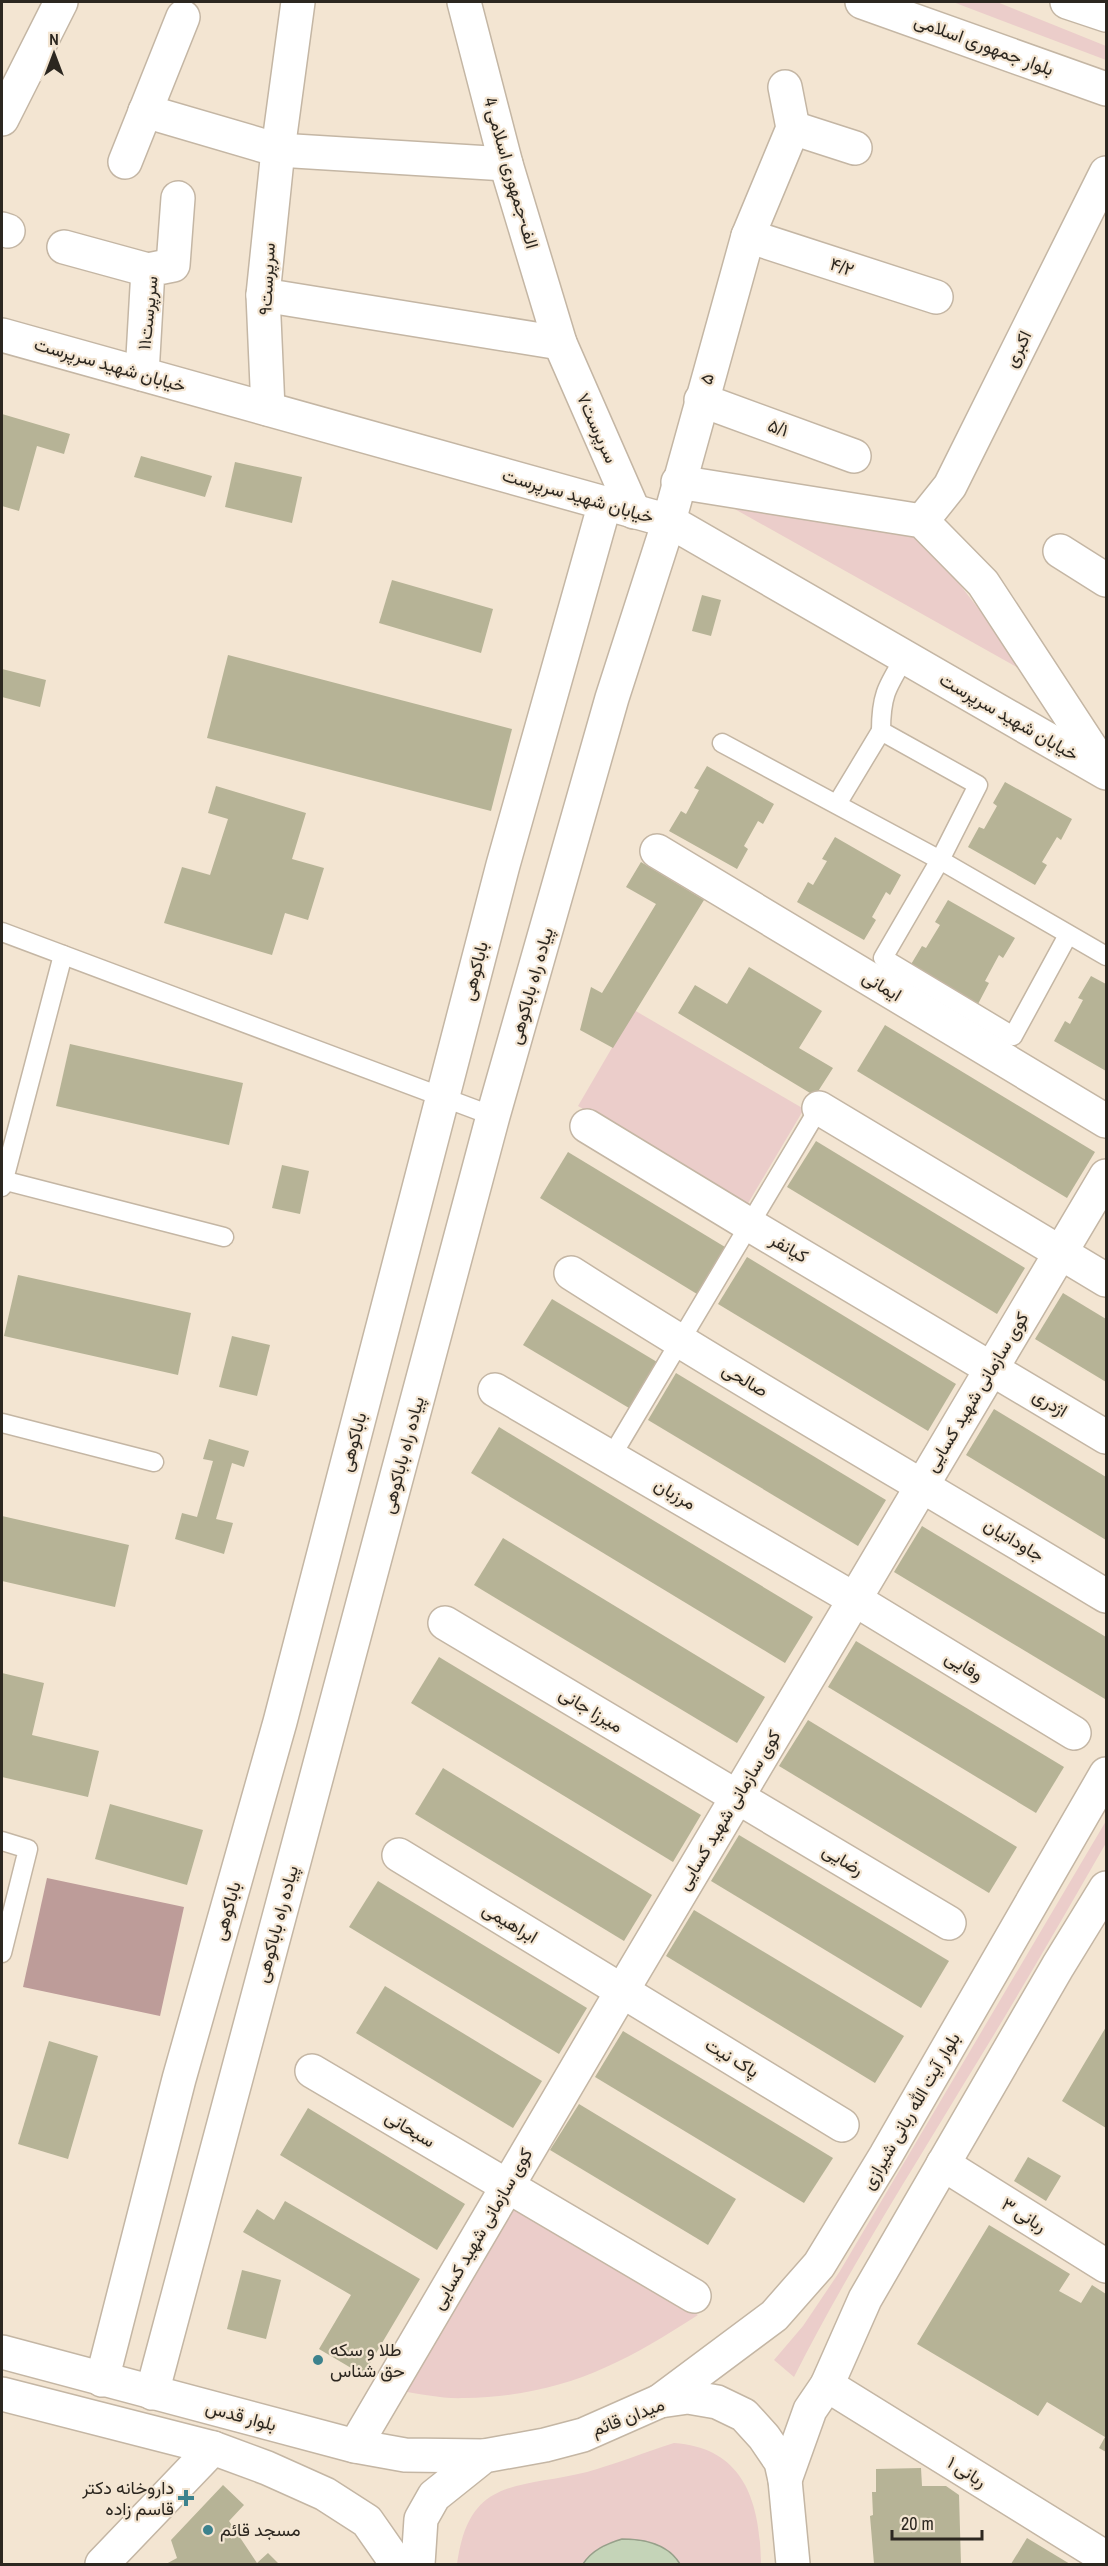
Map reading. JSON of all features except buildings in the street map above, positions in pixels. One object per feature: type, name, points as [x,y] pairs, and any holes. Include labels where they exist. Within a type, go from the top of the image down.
[{"type":"street","points":[[2,119],[61,2]]},
{"type":"street","name":"سرپرست۹","points":[[268,409],[263,295],[278,150],[298,2]]},
{"type":"street","name":"4 الف-جمهوری اسلامی","points":[[464,2],[506,164],[560,343]]},
{"type":"street","name":"بلوار جمهوری اسلامی","points":[[862,2],[1107,89]]},
{"type":"street","points":[[1067,2],[1107,15]]},
{"type":"street","points":[[125,162],[183,17]]},
{"type":"street","points":[[785,87],[793,128],[855,148]]},
{"type":"street","points":[[145,111],[278,150],[506,164]]},
{"type":"street","name":"۵","points":[[669,521],[748,236],[793,128]]},
{"type":"street","name":"اکبری","points":[[922,521],[950,486],[1106,173]]},
{"type":"street","name":"سرپرست۱۱","points":[[142,374],[148,270],[173,265],[178,198]]},
{"type":"street","name":"۴/۲","points":[[748,236],[936,297]]},
{"type":"street","points":[[64,248],[148,270]]},
{"type":"street","points":[[263,295],[560,343]]},
{"type":"street","name":"خیابان شهید سرپرست","points":[[2,335],[669,521],[1107,772]]},
{"type":"street","name":"سرپرست۷","points":[[560,343],[620,508]]},
{"type":"street","name":"۵/۱","points":[[701,400],[854,456]]},
{"type":"street","points":[[678,482],[922,521]]},
{"type":"street","name":"باباکوهی","points":[[102,2380],[179,2079],[280,1722],[503,865],[620,508]]},
{"type":"street","name":"پیاده راه باباکوهی","points":[[152,2393],[493,1116],[612,698],[669,521]]},
{"type":"street","name":"خیابان شهید سرپرست","points":[[922,521],[983,583],[1107,772]]},
{"type":"street","points":[[1060,551],[1107,580]]},
{"type":"street","name":"ایمانی","points":[[657,850],[1107,1121]]},
{"type":"street","points":[[819,1108],[1107,1280]]},
{"type":"street","name":"کیانفر","points":[[587,1126],[993,1368]]},
{"type":"street","name":"کوی سازمانی شهید کسایی","points":[[355,2446],[736,1797],[993,1368],[1060,1251],[1107,1176]]},
{"type":"street","name":"صالحی","points":[[571,1273],[680,1342],[922,1484]]},
{"type":"street","name":"اژدری","points":[[993,1368],[1107,1437]]},
{"type":"street","name":"مرزبان","points":[[495,1390],[854,1599]]},
{"type":"street","name":"جاودانیان","points":[[922,1484],[1107,1596]]},
{"type":"street","name":"وفایی","points":[[854,1599],[1074,1733]]},
{"type":"street","name":"میرزا جانی","points":[[445,1623],[736,1797]]},
{"type":"street","name":"بلوار آیت الله ربانی شیرازی","points":[[660,2402],[774,2316],[819,2265],[886,2155],[1107,1774]]},
{"type":"street","name":"رضایی","points":[[736,1797],[949,1923]]},
{"type":"street","name":"ابراهیمی","points":[[399,1855],[622,1991]]},
{"type":"street","points":[[785,2480],[810,2410],[827,2385],[865,2299],[1106,1889]]},
{"type":"street","name":"پاک نیت","points":[[622,1991],[842,2125]]},
{"type":"street","name":"سبحانی","points":[[312,2071],[694,2296]]},
{"type":"street","name":"ربانی ۳","points":[[943,2164],[1107,2266]]},
{"type":"street","name":"بلوار قدس","points":[[2,2352],[355,2446],[405,2455],[484,2456]]},
{"type":"street","name":"ربانی ۱","points":[[827,2385],[1107,2558]]},
{"type":"street","points":[[2,2394],[213,2448],[267,2468],[325,2494],[367,2521],[396,2565]]},
{"type":"street","name":"میدان قائم","points":[[418,2565],[421,2519],[435,2496],[484,2456],[545,2445],[583,2435],[660,2402],[688,2397],[717,2403],[744,2415],[764,2437],[781,2462],[785,2480],[793,2565]]},
{"type":"street","points":[[102,2565],[213,2448]]},
{"type":"lane","points":[[837,804],[881,731],[881,705],[890,682],[905,657]]},
{"type":"lane","points":[[881,731],[978,785],[940,860],[883,958],[1013,1036],[1068,935]]},
{"type":"lane","points":[[723,743],[940,860],[1107,956]]},
{"type":"lane","points":[[2,932],[493,1116]]},
{"type":"lane","points":[[63,955],[2,1183],[224,1237]]},
{"type":"lane","points":[[611,1457],[819,1108]]},
{"type":"lane","points":[[2,1422],[154,1462]]},
{"type":"lane","points":[[2,1841],[28,1849],[2,1953]]},
{"type":"shaded area","points":[[953,2],[997,2],[1106,46],[1106,60]]},
{"type":"shaded area","points":[[724,503],[916,528],[1029,674]]},
{"type":"shaded area","points":[[634,1010],[804,1109],[747,1205],[578,1106]]},
{"type":"shaded area","points":[[1106,1821],[1106,1843],[1019,1993],[855,2265],[794,2377],[774,2360],[803,2326],[840,2271]]},
{"type":"shaded area","points":[[47,1878],[184,1907],[160,2016],[23,1987]]},
{"type":"shaded area","points":[[512,2205],[698,2315],[615,2363],[560,2384],[499,2396],[464,2398],[400,2391]]},
{"type":"shaded area","points":[[674,2443],[698,2447],[717,2455],[732,2467],[744,2483],[752,2500],[757,2520],[761,2564],[457,2564],[463,2535],[473,2515],[485,2501],[501,2491],[519,2485],[587,2472]]},
{"type":"shaded area","points":[[622,2539],[639,2540],[662,2547],[680,2564],[583,2564],[600,2548]]},
{"type":"place","name":"طلا و سکه حق شناس","points":[[318,2360]]},
{"type":"place","name":"داروخانه دکتر قاسم زاده","points":[[186,2498]]},
{"type":"place","name":"مسجد قائم","points":[[208,2530]]}]
